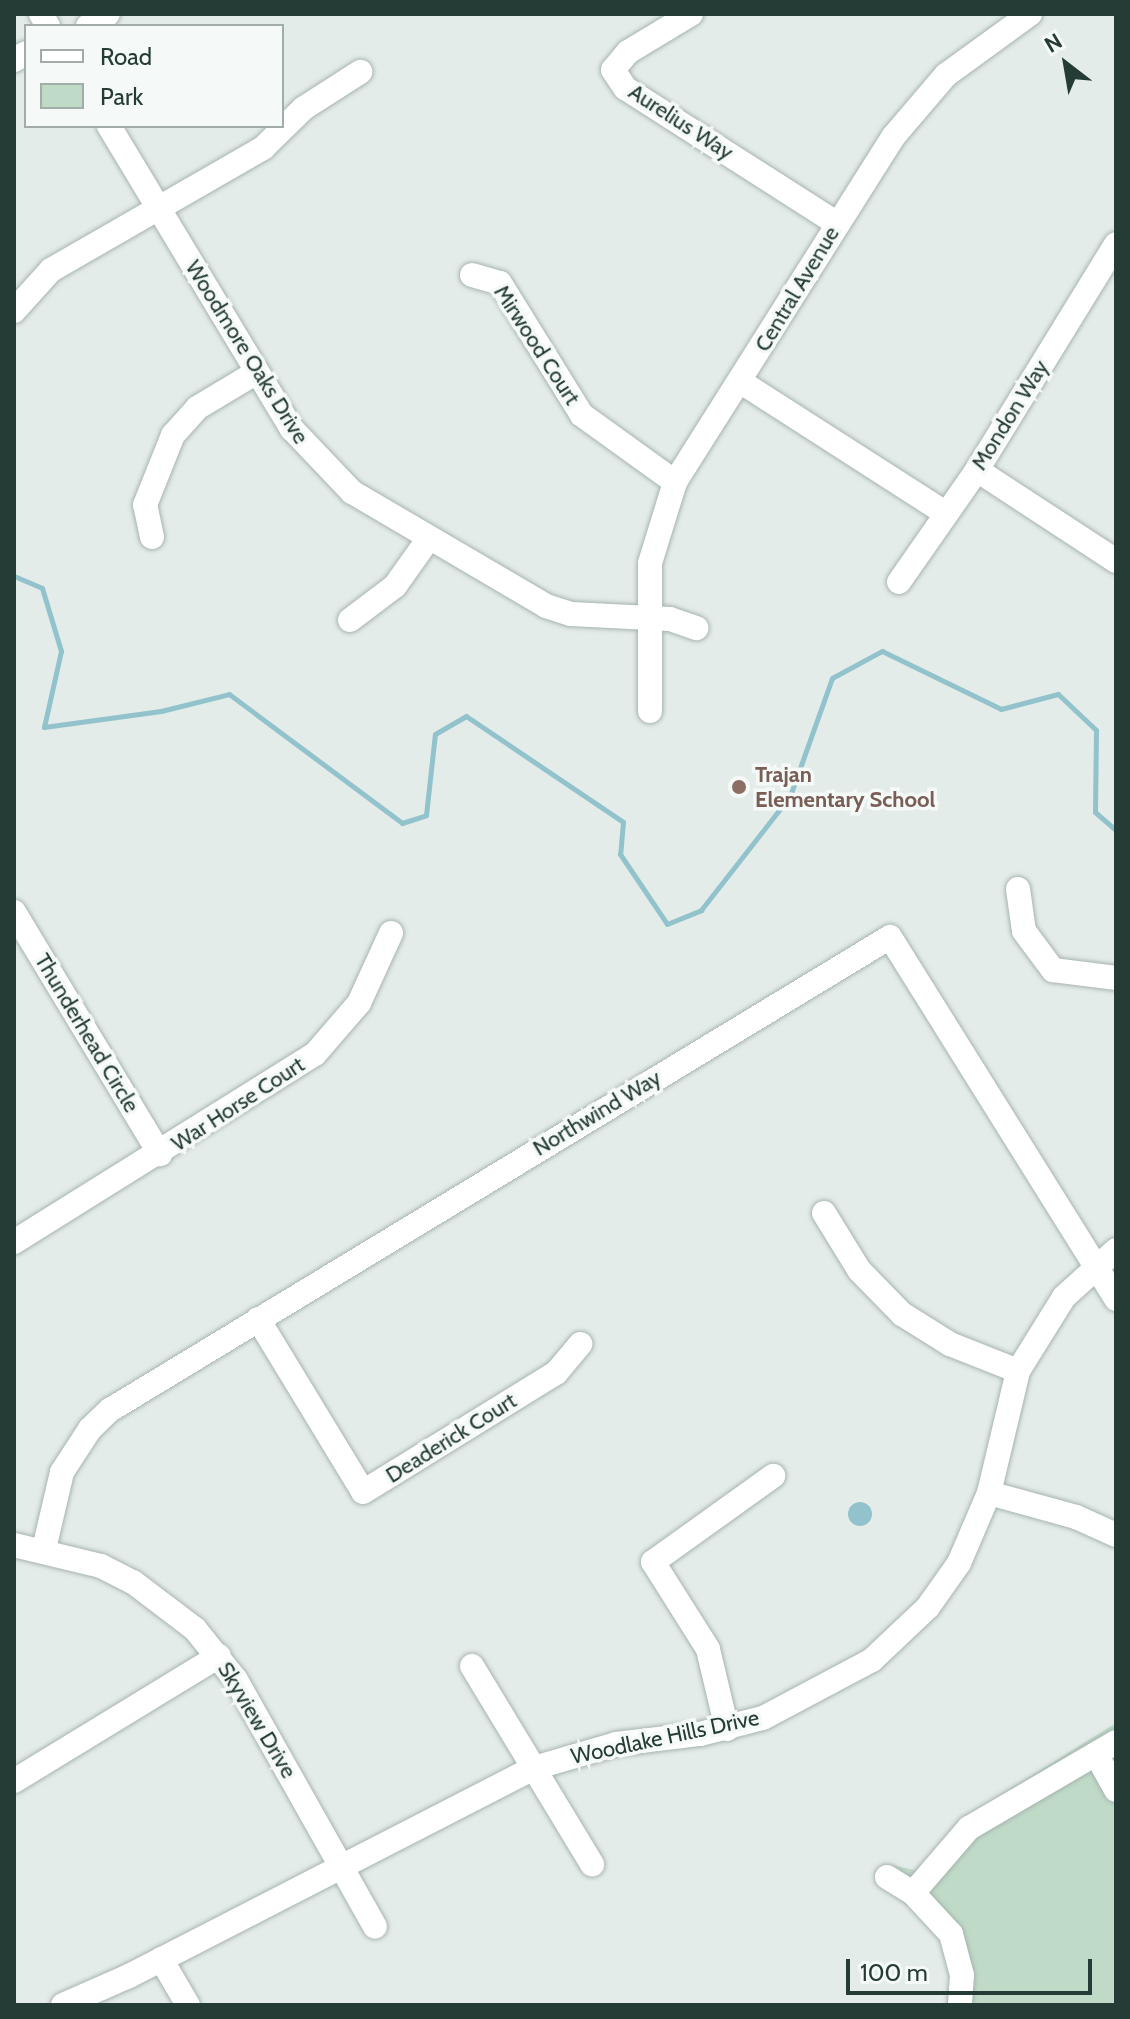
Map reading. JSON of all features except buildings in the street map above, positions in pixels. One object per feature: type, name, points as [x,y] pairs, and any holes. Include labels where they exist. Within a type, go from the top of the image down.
[{"type":"street","name":"Aurelius Way","points":[[691,14],[628,52],[613,70],[625,88],[836,223]]},
{"type":"street","name":"Central Avenue","points":[[650,711],[647,617],[655,536],[675,482],[741,382],[836,223],[918,104],[978,48],[1030,14]]},
{"type":"street","points":[[284,128],[304,108],[360,72]]},
{"type":"street","name":"Woodmore Oaks Drive","points":[[110,128],[292,429],[330,474],[427,541],[546,606],[571,614],[647,617]]},
{"type":"street","points":[[14,311],[51,270],[263,148],[284,128]]},
{"type":"street","name":"Mondon Way","points":[[899,582],[977,470],[1116,244]]},
{"type":"street","name":"Mirwood Court","points":[[472,275],[500,283],[582,415],[675,482]]},
{"type":"street","points":[[152,537],[145,505],[173,435],[197,408],[257,372]]},
{"type":"street","points":[[741,382],[945,513]]},
{"type":"street","points":[[977,470],[1116,561]]},
{"type":"street","points":[[350,620],[395,586],[427,541]]},
{"type":"street","points":[[647,617],[696,628]]},
{"type":"street","points":[[1018,889],[1024,931],[1053,970],[1116,978]]},
{"type":"street","name":"Thunderhead Circle","points":[[14,912],[160,1154]]},
{"type":"street","name":"War Horse Court","points":[[14,1242],[160,1154],[315,1054],[359,1003],[391,933]]},
{"type":"street","name":"Northwind Way","points":[[44,1549],[62,1472],[90,1429],[126,1399],[890,937],[1095,1266]]},
{"type":"street","points":[[824,1213],[859,1270],[902,1314],[950,1344],[1018,1371]]},
{"type":"street","name":"Woodlake Hills Drive","points":[[63,2005],[161,1959],[534,1768],[616,1744],[727,1729],[796,1704],[872,1660],[901,1635],[959,1563],[989,1493],[1018,1371],[1049,1315],[1095,1266],[1116,1250]]},
{"type":"street","points":[[1095,1266],[1116,1299]]},
{"type":"street","name":"Deaderick Court","points":[[258,1319],[363,1492],[556,1373],[580,1344]]},
{"type":"street","points":[[727,1729],[708,1649],[653,1562],[773,1476]]},
{"type":"street","points":[[989,1493],[1076,1517],[1116,1535]]},
{"type":"street","name":"Skyview Drive","points":[[14,1545],[44,1549],[133,1582],[167,1605],[219,1656],[342,1866]]},
{"type":"street","points":[[14,1781],[219,1656]]},
{"type":"street","points":[[472,1666],[592,1864]]},
{"type":"street","points":[[913,1893],[969,1828],[1106,1748],[1116,1790]]},
{"type":"street","points":[[342,1866],[375,1927]]},
{"type":"street","points":[[887,1877],[913,1893],[951,1934],[962,1975],[960,2005]]},
{"type":"street","points":[[161,1959],[188,2005]]},
{"type":"green space","points":[[1116,1723],[1116,2005],[947,2005],[950,1981],[941,1942],[920,1915],[881,1886],[893,1865],[914,1870],[926,1864],[962,1819]]},
{"type":"water","points":[[860,1502],[868,1506],[872,1514],[868,1522],[860,1526],[852,1522],[848,1514],[852,1506]]},
{"type":"waterway","points":[[14,576],[42,588],[61,651],[44,727],[161,711],[229,694],[402,823],[426,815],[435,734],[466,716],[623,822],[620,854],[667,924],[701,910],[790,796],[832,678],[882,651],[1001,709],[1058,694],[1096,730],[1095,812],[1116,830]]},
{"type":"place","name":"Trajan Elementary School","points":[[739,787]]}]
